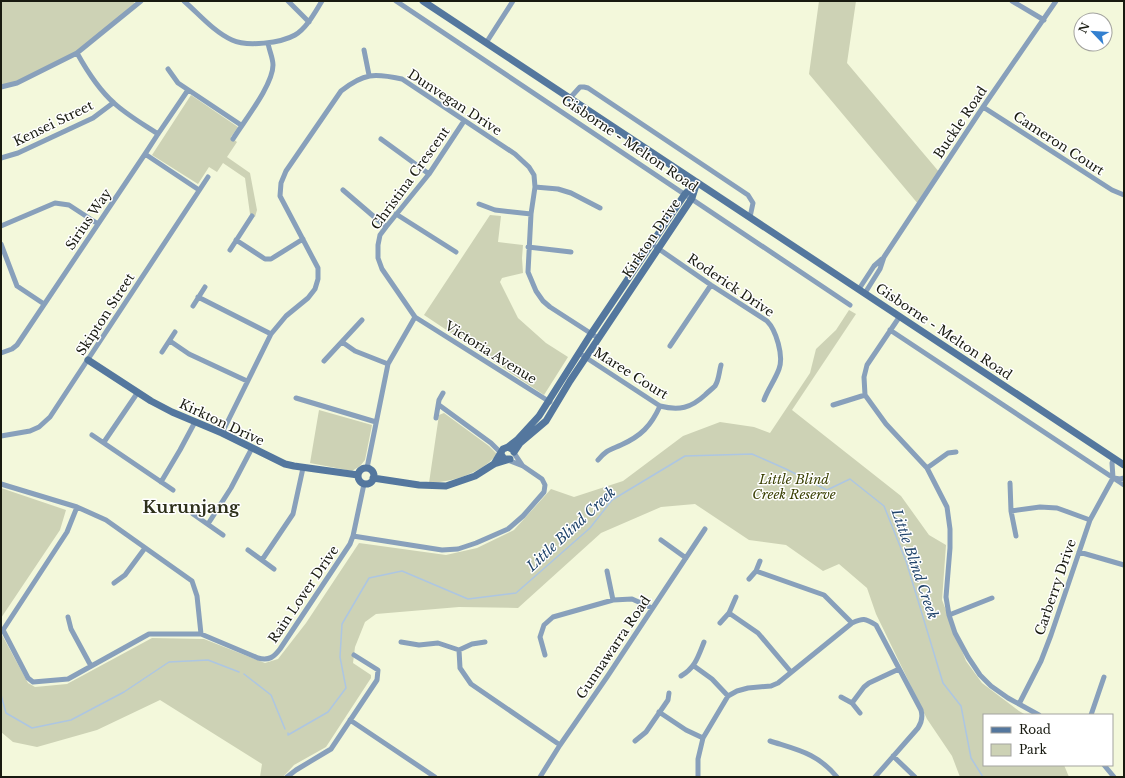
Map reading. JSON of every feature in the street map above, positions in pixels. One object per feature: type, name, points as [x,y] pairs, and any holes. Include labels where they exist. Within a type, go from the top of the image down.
[{"type":"street","points":[[184,1],[220,33],[233,41],[251,44],[268,43],[296,34],[309,22],[322,1]]},
{"type":"street","points":[[288,1],[309,22]]},
{"type":"street","name":"Gisborne - Melton Road","points":[[396,1],[850,305]]},
{"type":"street","name":"Gisborne - Melton Road","points":[[423,1],[1124,465]]},
{"type":"street","points":[[486,43],[513,1]]},
{"type":"street","points":[[1012,1],[1044,20]]},
{"type":"street","name":"Buckle Road","points":[[862,291],[880,269],[884,257],[983,107],[1056,1]]},
{"type":"street","points":[[1,87],[17,83],[76,53],[137,2]]},
{"type":"street","points":[[233,139],[270,77],[273,64],[268,43]]},
{"type":"street","points":[[364,50],[369,75]]},
{"type":"street","points":[[76,53],[92,78],[113,103],[129,116],[158,134]]},
{"type":"street","points":[[168,68],[178,83],[241,125]]},
{"type":"street","name":"Dunvegan Drive","points":[[222,433],[271,334],[286,316],[308,298],[318,279],[318,268],[280,196],[281,183],[286,171],[341,91],[353,82],[369,75],[381,75],[402,79],[515,154],[529,166],[534,175],[535,187],[528,247],[528,272],[536,291],[543,301],[598,338]]},
{"type":"street","name":"Gisborne - Melton Road","points":[[570,98],[580,87],[584,87],[595,92],[748,195],[753,203],[750,217]]},
{"type":"street","name":"Sirius Way","points":[[1,353],[12,349],[17,345],[188,90]]},
{"type":"street","name":"Kensei Street","points":[[1,158],[18,153],[93,118],[113,103]]},
{"type":"street","name":"Cameron Court","points":[[983,107],[1098,182],[1124,196]]},
{"type":"street","name":"Christina Crescent","points":[[415,317],[382,269],[378,258],[380,235],[429,174],[464,121]]},
{"type":"street","points":[[381,139],[429,174]]},
{"type":"street","points":[[145,154],[199,190]]},
{"type":"street","name":"Skipton Street","points":[[1,436],[30,431],[39,427],[50,417],[208,177]]},
{"type":"street","name":"Kirkton Drive","points":[[373,478],[419,485],[446,486],[475,476],[494,464],[539,416],[651,244],[685,194],[697,182]]},
{"type":"street","name":"Kirkton Drive","points":[[507,451],[520,443],[546,421],[598,338],[692,198],[697,182]]},
{"type":"street","points":[[535,187],[558,189],[571,193],[600,208]]},
{"type":"street","points":[[343,190],[386,227]]},
{"type":"street","points":[[1,226],[55,204],[69,205],[98,224]]},
{"type":"street","points":[[479,204],[495,210],[531,214]]},
{"type":"street","points":[[396,214],[456,252]]},
{"type":"street","points":[[230,250],[252,216]]},
{"type":"street","points":[[236,240],[265,259],[271,258],[303,239]]},
{"type":"street","points":[[1,244],[17,286],[44,304]]},
{"type":"street","name":"Roderick Drive","points":[[651,244],[767,321],[776,335],[780,362],[779,368],[764,400]]},
{"type":"street","points":[[528,247],[571,252]]},
{"type":"street","points":[[670,346],[711,285]]},
{"type":"street","points":[[193,306],[205,287]]},
{"type":"street","points":[[198,297],[271,334]]},
{"type":"street","points":[[900,316],[867,365],[864,377],[865,395],[886,424],[927,468],[947,507],[950,529],[950,548],[946,597],[949,615],[955,633],[980,675],[991,686],[1037,714]]},
{"type":"street","points":[[367,468],[388,364],[415,317]]},
{"type":"street","name":"Victoria Avenue","points":[[415,317],[556,405]]},
{"type":"street","points":[[324,361],[362,320]]},
{"type":"street","points":[[890,330],[1124,485]]},
{"type":"street","points":[[162,352],[175,332]]},
{"type":"street","points":[[170,341],[189,354],[247,381]]},
{"type":"street","points":[[342,342],[355,351],[388,364]]},
{"type":"street","name":"Maree Court","points":[[579,353],[660,406],[669,409],[685,408],[697,403],[715,386],[721,365]]},
{"type":"street","name":"Kirkton Drive","points":[[88,360],[172,412],[222,433],[285,464],[303,468],[358,475]]},
{"type":"street","points":[[104,442],[138,392]]},
{"type":"street","points":[[436,418],[443,393]]},
{"type":"street","points":[[833,405],[865,395]]},
{"type":"street","points":[[296,398],[376,422]]},
{"type":"street","points":[[364,484],[353,536],[442,550],[458,549],[508,529],[523,516],[544,492],[544,482],[523,466],[507,451],[491,443],[439,405]]},
{"type":"street","points":[[598,460],[605,451],[622,445],[642,434],[655,417],[660,406]]},
{"type":"street","points":[[161,482],[195,422]]},
{"type":"street","points":[[92,435],[173,490]]},
{"type":"street","points":[[208,524],[231,488],[252,448]]},
{"type":"street","points":[[507,451],[504,459],[523,466]]},
{"type":"street","points":[[927,468],[948,453],[956,452]]},
{"type":"street","name":"Carberry Drive","points":[[1019,704],[1041,661],[1090,520],[1113,478],[1112,463],[1114,458]]},
{"type":"street","name":"Kirkton Drive","points":[[494,464],[508,460]]},
{"type":"street","points":[[262,560],[293,514],[303,468]]},
{"type":"street","points":[[367,468],[372,472],[373,478],[371,482],[364,484],[358,480],[358,475],[361,469],[367,468]]},
{"type":"street","points":[[1113,478],[1124,478]]},
{"type":"street","points":[[1010,483],[1011,510],[1016,536]]},
{"type":"street","points":[[1,484],[77,507],[106,520],[192,581],[197,596],[201,634]]},
{"type":"street","name":"Rain Lover Drive","points":[[77,507],[67,532],[3,630],[28,678],[33,682],[68,679],[149,634],[201,634],[258,658],[264,660],[270,659],[280,649],[350,544],[353,536]]},
{"type":"street","points":[[1011,510],[1040,507],[1057,508],[1090,520]]},
{"type":"street","points":[[193,514],[223,534]]},
{"type":"street","name":"Gunnawarra Road","points":[[540,777],[706,529]]},
{"type":"street","points":[[661,540],[686,558]]},
{"type":"street","points":[[114,582],[124,576],[145,548]]},
{"type":"street","points":[[248,550],[274,568]]},
{"type":"street","points":[[1079,552],[1124,565]]},
{"type":"street","points":[[749,579],[756,571],[760,561]]},
{"type":"street","points":[[607,571],[613,600]]},
{"type":"street","points":[[756,571],[824,595],[852,623]]},
{"type":"street","points":[[720,622],[729,613],[736,598]]},
{"type":"street","points":[[949,615],[992,598]]},
{"type":"street","points":[[545,655],[540,637],[544,625],[553,617],[613,600],[632,599],[652,608]]},
{"type":"street","points":[[729,613],[758,633],[791,672]]},
{"type":"street","points":[[68,617],[71,629],[91,666]]},
{"type":"street","points":[[698,777],[698,760],[703,738],[728,696],[737,691],[748,688],[771,686],[778,683],[852,623],[861,619],[876,625],[921,710],[922,718],[918,728],[874,777]]},
{"type":"street","points":[[401,642],[419,645],[438,643],[459,650],[472,644],[485,642]]},
{"type":"street","points":[[681,676],[694,666],[704,642]]},
{"type":"street","points":[[459,650],[460,668],[470,684],[560,745]]},
{"type":"street","points":[[287,777],[331,749],[377,680],[378,670],[354,655]]},
{"type":"street","points":[[694,666],[712,679],[728,696]]},
{"type":"street","points":[[852,703],[864,687],[869,683],[899,669]]},
{"type":"street","points":[[1091,714],[1104,677]]},
{"type":"street","points":[[635,741],[646,732],[668,700],[669,693]]},
{"type":"street","points":[[841,697],[852,703],[860,713]]},
{"type":"street","points":[[659,712],[686,730],[703,738]]},
{"type":"street","points":[[350,720],[435,777]]},
{"type":"street","points":[[770,741],[812,755],[825,764],[837,777]]},
{"type":"street","points":[[893,756],[915,777]]},
{"type":"street","points":[[1105,766],[1114,777]]},
{"type":"green space","points":[[1,1],[132,1],[136,4],[77,51],[18,82],[1,87]]},
{"type":"green space","points":[[819,1],[856,1],[847,63],[940,173],[919,205],[809,74]]},
{"type":"green space","points":[[191,95],[238,127],[231,137],[237,142],[227,157],[250,173],[257,210],[255,217],[250,214],[245,178],[223,163],[217,172],[209,167],[198,184],[152,155]]},
{"type":"green space","points":[[490,215],[501,216],[498,242],[523,245],[523,273],[502,278],[500,282],[518,318],[546,343],[568,357],[544,395],[424,315]]},
{"type":"green space","name":"Little Blind Creek Reserve","points":[[849,310],[856,314],[792,410],[901,496],[929,535],[946,545],[942,600],[966,661],[982,683],[1024,714],[983,714],[983,766],[1064,766],[1069,777],[960,777],[952,756],[927,719],[876,614],[867,588],[839,564],[823,571],[786,545],[749,540],[695,504],[661,507],[601,533],[518,608],[459,607],[376,614],[365,622],[355,647],[353,663],[371,675],[371,678],[326,747],[294,765],[283,777],[260,777],[262,764],[160,700],[97,730],[37,747],[13,742],[1,732],[1,633],[28,683],[35,687],[67,684],[152,638],[204,639],[265,663],[278,659],[306,623],[359,543],[446,555],[477,548],[514,530],[551,489],[574,497],[623,481],[683,436],[720,422],[754,427],[770,433],[810,373],[816,349],[836,330]]},
{"type":"green space","points":[[319,410],[372,425],[365,460],[360,466],[352,471],[310,463]]},
{"type":"green space","points":[[444,413],[489,446],[497,454],[491,461],[466,475],[448,481],[429,483],[439,415]]},
{"type":"green space","points":[[1,488],[66,510],[60,530],[1,618]]},
{"type":"waterway","name":"Little Blind Creek","points":[[288,733],[288,735],[328,712],[346,688],[340,657],[342,624],[369,578],[402,571],[468,599],[516,593],[590,528],[612,500],[685,456],[752,454],[827,490],[850,479],[884,506],[906,561],[943,683],[961,706],[971,758],[983,777]]},
{"type":"waterway","name":"Little Blind Creek","points":[[1,695],[6,713],[32,728],[71,720],[124,692],[169,662],[208,660],[239,672]]},
{"type":"waterway","name":"Little Blind Creek","points":[[244,674],[271,695],[285,729]]},
{"type":"district","name":"Kurunjang","points":[[191,507]]}]
